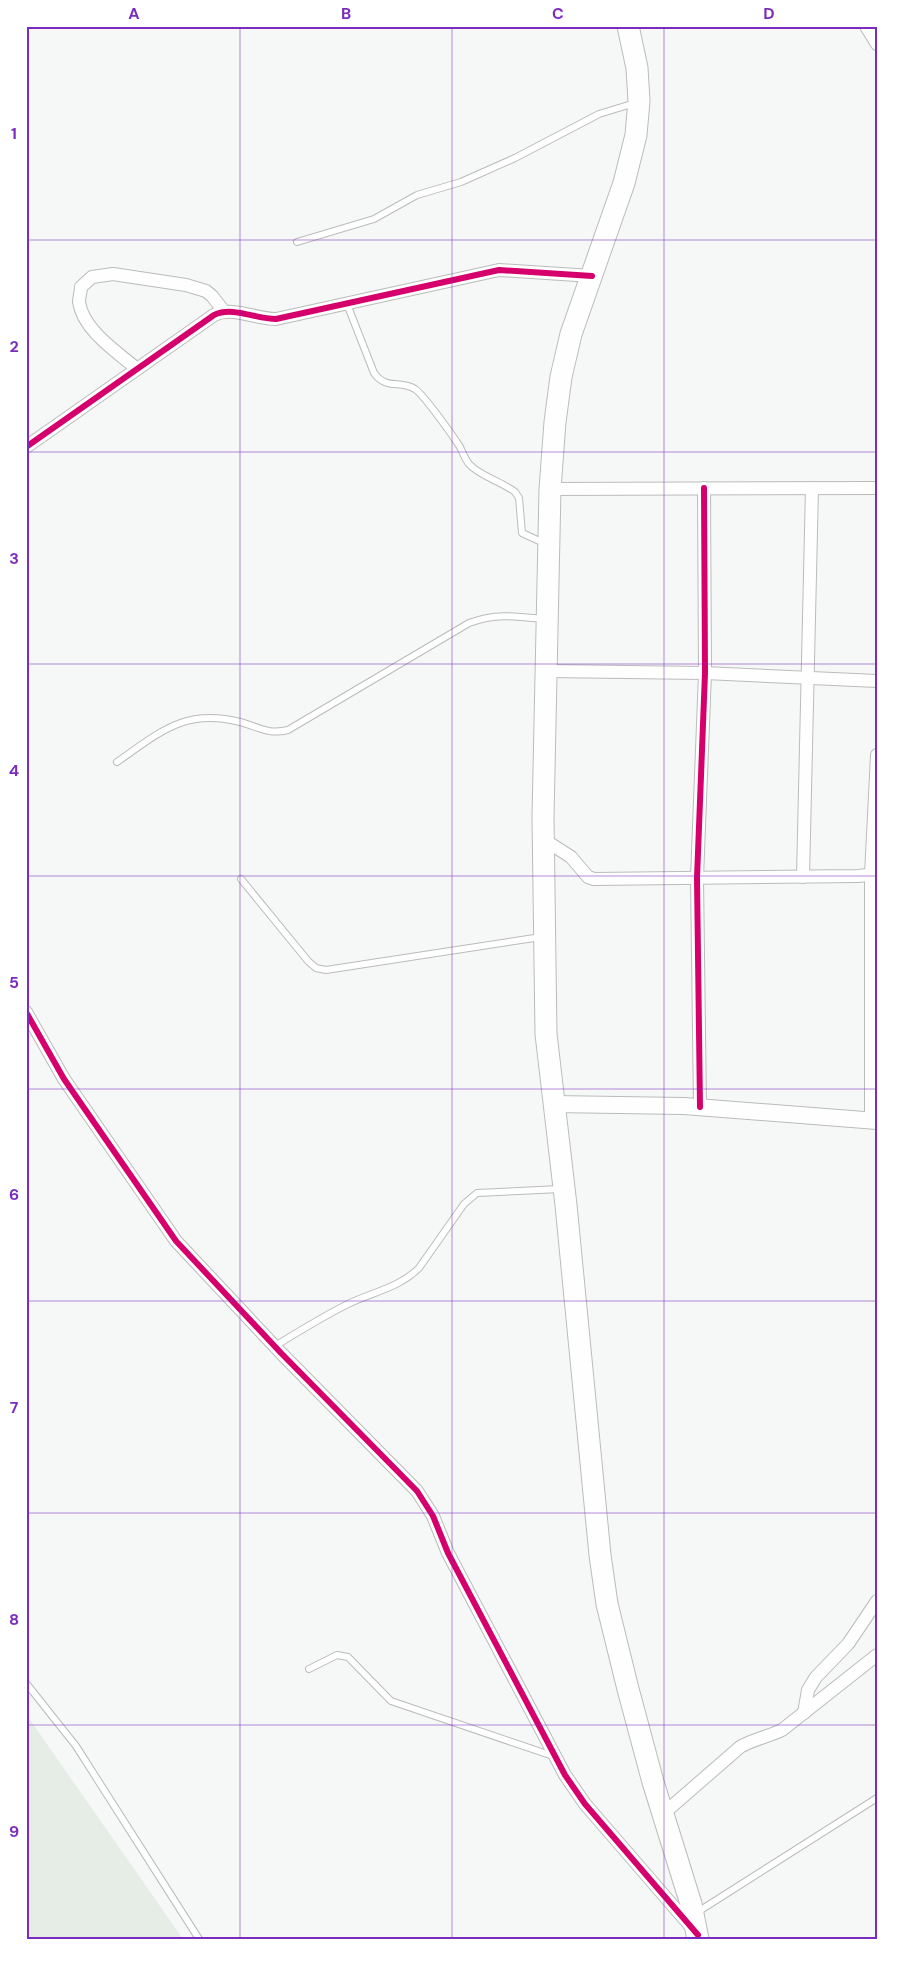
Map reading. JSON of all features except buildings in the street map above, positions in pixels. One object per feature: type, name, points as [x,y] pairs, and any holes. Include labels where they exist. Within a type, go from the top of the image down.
[{"type":"highway","points":[[628,26],[637,68],[639,101],[636,135],[624,183],[571,334],[561,378],[555,422],[550,489],[543,838],[546,1034],[564,1188],[598,1536],[607,1604],[628,1689],[696,1930]]},
{"type":"street","points":[[866,26],[877,44]]},
{"type":"street","points":[[137,368],[100,338],[89,324],[79,302],[81,287],[92,277],[113,274],[186,285],[206,291],[223,310],[265,319],[276,319],[499,270],[592,276]]},
{"type":"street","points":[[26,447],[223,310]]},
{"type":"street","points":[[700,1107],[697,878],[705,673],[704,488]]},
{"type":"street","points":[[804,877],[812,488]]},
{"type":"street","points":[[550,489],[877,488]]},
{"type":"street","points":[[546,671],[705,673],[877,681]]},
{"type":"street","points":[[553,1104],[700,1107],[874,1120],[874,875],[877,755]]},
{"type":"street","points":[[543,838],[571,857],[588,877],[594,879],[874,875]]},
{"type":"street","points":[[26,1012],[64,1079],[176,1241],[426,1502],[448,1553],[565,1775],[585,1804],[696,1930]]},
{"type":"street","points":[[804,1713],[808,1690],[816,1676],[848,1644],[877,1601]]},
{"type":"street","points":[[663,1814],[740,1747],[750,1741],[770,1736],[782,1730],[877,1655]]},
{"type":"lane","points":[[297,242],[374,219],[417,195],[461,182],[515,158],[599,114],[639,101]]},
{"type":"lane","points":[[347,304],[378,379],[384,383],[409,386],[419,392],[452,435],[467,462],[475,469],[515,492],[519,498],[522,533],[525,536],[549,545]]},
{"type":"lane","points":[[117,762],[165,729],[189,720],[212,717],[226,718],[267,732],[277,733],[288,730],[469,622],[486,616],[503,615],[547,619]]},
{"type":"lane","points":[[242,879],[308,961],[316,968],[326,970],[544,936]]},
{"type":"lane","points":[[275,1346],[347,1305],[391,1288],[411,1276],[419,1268],[464,1204],[477,1193],[564,1188]]},
{"type":"lane","points":[[309,1669],[343,1655],[353,1661],[382,1694],[391,1701],[555,1756]]},
{"type":"lane","points":[[26,1683],[76,1746],[199,1939]]},
{"type":"lane","points":[[696,1930],[877,1798]]},
{"type":"shaded area","points":[[26,1714],[183,1939],[26,1939]]},
{"type":"cycle path","points":[[26,447],[214,315],[236,312],[276,319],[499,270],[592,276]]},
{"type":"cycle path","points":[[700,1107],[697,878],[705,673],[704,488]]},
{"type":"cycle path","points":[[26,1012],[64,1079],[176,1241],[281,1353],[417,1491],[433,1516],[448,1553],[565,1775],[585,1804],[698,1935]]}]
